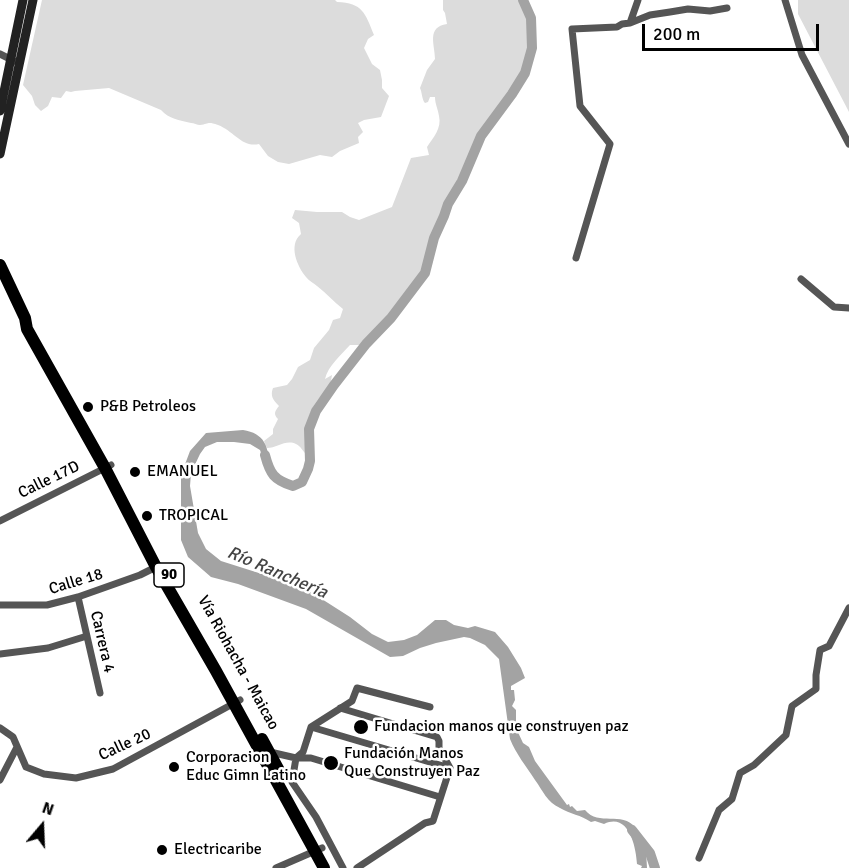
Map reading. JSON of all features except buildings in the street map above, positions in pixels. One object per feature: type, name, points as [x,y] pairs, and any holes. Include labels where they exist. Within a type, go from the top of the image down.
[{"type":"highway","points":[[0,265],[11,290]]},
{"type":"highway","name":"90","points":[[0,272],[11,290]]},
{"type":"highway","name":"Vía Riohacha - Maicao","points":[[11,290],[25,318],[32,324],[310,835],[333,868]]},
{"type":"highway","name":"Vía Riohacha - Maicao","points":[[108,466],[156,567],[219,669]]},
{"type":"highway","name":"Vía Riohacha - Maicao","points":[[319,850],[324,868]]},
{"type":"street","points":[[0,154],[23,0]]},
{"type":"street","points":[[0,111],[33,0]]},
{"type":"street","points":[[630,23],[638,0]]},
{"type":"street","points":[[785,0],[802,55],[849,144]]},
{"type":"street","points":[[576,258],[610,144],[580,106],[572,29],[617,27],[650,15],[688,9],[710,11],[727,8]]},
{"type":"street","points":[[0,54],[15,61]]},
{"type":"street","points":[[801,279],[834,307],[849,308]]},
{"type":"street","name":"Calle 17D","points":[[0,520],[108,466]]},
{"type":"street","name":"Calle 18","points":[[0,605],[46,605],[78,597],[156,567]]},
{"type":"street","name":"Carrera 4","points":[[78,597],[100,693]]},
{"type":"street","points":[[699,858],[719,810],[732,799],[740,773],[754,765],[786,735],[792,706],[816,689],[820,650],[829,646],[849,608]]},
{"type":"street","points":[[0,654],[48,648],[87,636]]},
{"type":"street","points":[[343,868],[316,817],[292,782],[296,758],[303,752],[311,727],[352,700],[357,688],[430,707]]},
{"type":"street","name":"Calle 20","points":[[0,728],[13,737],[26,767],[44,774],[76,778],[113,769],[237,702]]},
{"type":"street","points":[[340,708],[437,737],[439,748],[450,768],[433,821],[425,823],[357,868]]},
{"type":"street","points":[[311,727],[450,768]]},
{"type":"street","points":[[0,780],[17,747]]},
{"type":"street","points":[[266,754],[311,758],[440,797]]},
{"type":"street","points":[[276,868],[319,850]]},
{"type":"shaded area","points":[[42,0],[335,0],[352,4],[365,15],[374,35],[368,39],[364,48],[372,64],[380,70],[382,88],[389,96],[381,117],[358,123],[363,132],[358,137],[359,143],[332,157],[320,155],[289,164],[278,162],[268,156],[259,144],[248,144],[218,125],[210,123],[199,125],[174,119],[161,110],[109,88],[66,91],[61,98],[52,97],[48,106],[41,111],[23,85]]},
{"type":"shaded area","points":[[443,0],[523,0],[531,18],[532,48],[525,73],[481,136],[462,181],[448,204],[435,236],[425,273],[391,318],[366,344],[350,345],[329,370],[325,379],[332,375],[328,389],[316,402],[308,420],[311,424],[309,455],[298,445],[292,443],[267,448],[264,441],[273,434],[278,419],[275,412],[279,406],[273,398],[273,388],[287,385],[298,367],[310,360],[314,348],[329,330],[333,320],[340,318],[343,309],[307,278],[300,267],[294,250],[301,234],[299,223],[292,218],[295,210],[342,212],[359,220],[392,207],[411,158],[429,155],[427,147],[438,129],[440,120],[435,97],[430,97],[425,103],[420,88],[427,70],[435,59],[434,33],[440,26],[447,24]]},
{"type":"shaded area","points":[[798,0],[849,0],[849,112],[798,14]]},
{"type":"shaded area","name":"Río Ranchería","points":[[243,430],[256,434],[264,442],[268,453],[268,467],[260,450],[250,444],[217,442],[205,447],[191,473],[190,486],[198,533],[206,549],[221,561],[303,587],[372,634],[388,642],[404,640],[417,635],[435,620],[446,620],[454,625],[468,628],[475,626],[495,632],[508,647],[525,678],[511,686],[511,690],[514,690],[515,700],[512,706],[516,710],[516,728],[523,743],[529,747],[535,761],[567,805],[569,804],[577,811],[585,810],[597,817],[624,820],[636,828],[643,851],[646,850],[647,868],[641,868],[642,866],[637,864],[630,833],[620,823],[591,822],[556,806],[546,796],[510,739],[499,659],[485,645],[464,637],[436,643],[403,656],[390,657],[306,609],[238,584],[211,577],[188,557],[181,540],[181,475],[190,451],[206,433]]},
{"type":"waterway","name":"Río Ranchería","points":[[265,455],[271,472],[277,479],[293,486],[302,482],[310,461],[309,429],[316,411],[366,344],[391,318],[425,273],[434,238],[481,136],[525,73],[532,48],[531,18],[523,0]]},
{"type":"waterway","name":"Río Ranchería","points":[[632,830],[650,853],[655,868]]},
{"type":"place","name":"P&B Petroleos","points":[[88,407]]},
{"type":"place","name":"EMANUEL","points":[[135,472]]},
{"type":"place","name":"TROPICAL","points":[[147,516]]},
{"type":"place","name":"Fundacion manos que construyen paz","points":[[361,727]]},
{"type":"place","name":"Fundación Manos Que Construyen Paz","points":[[331,763]]},
{"type":"place","name":"Corporacion Educ Gimn Latino","points":[[174,767]]},
{"type":"place","name":"Electricaribe","points":[[162,850]]}]
